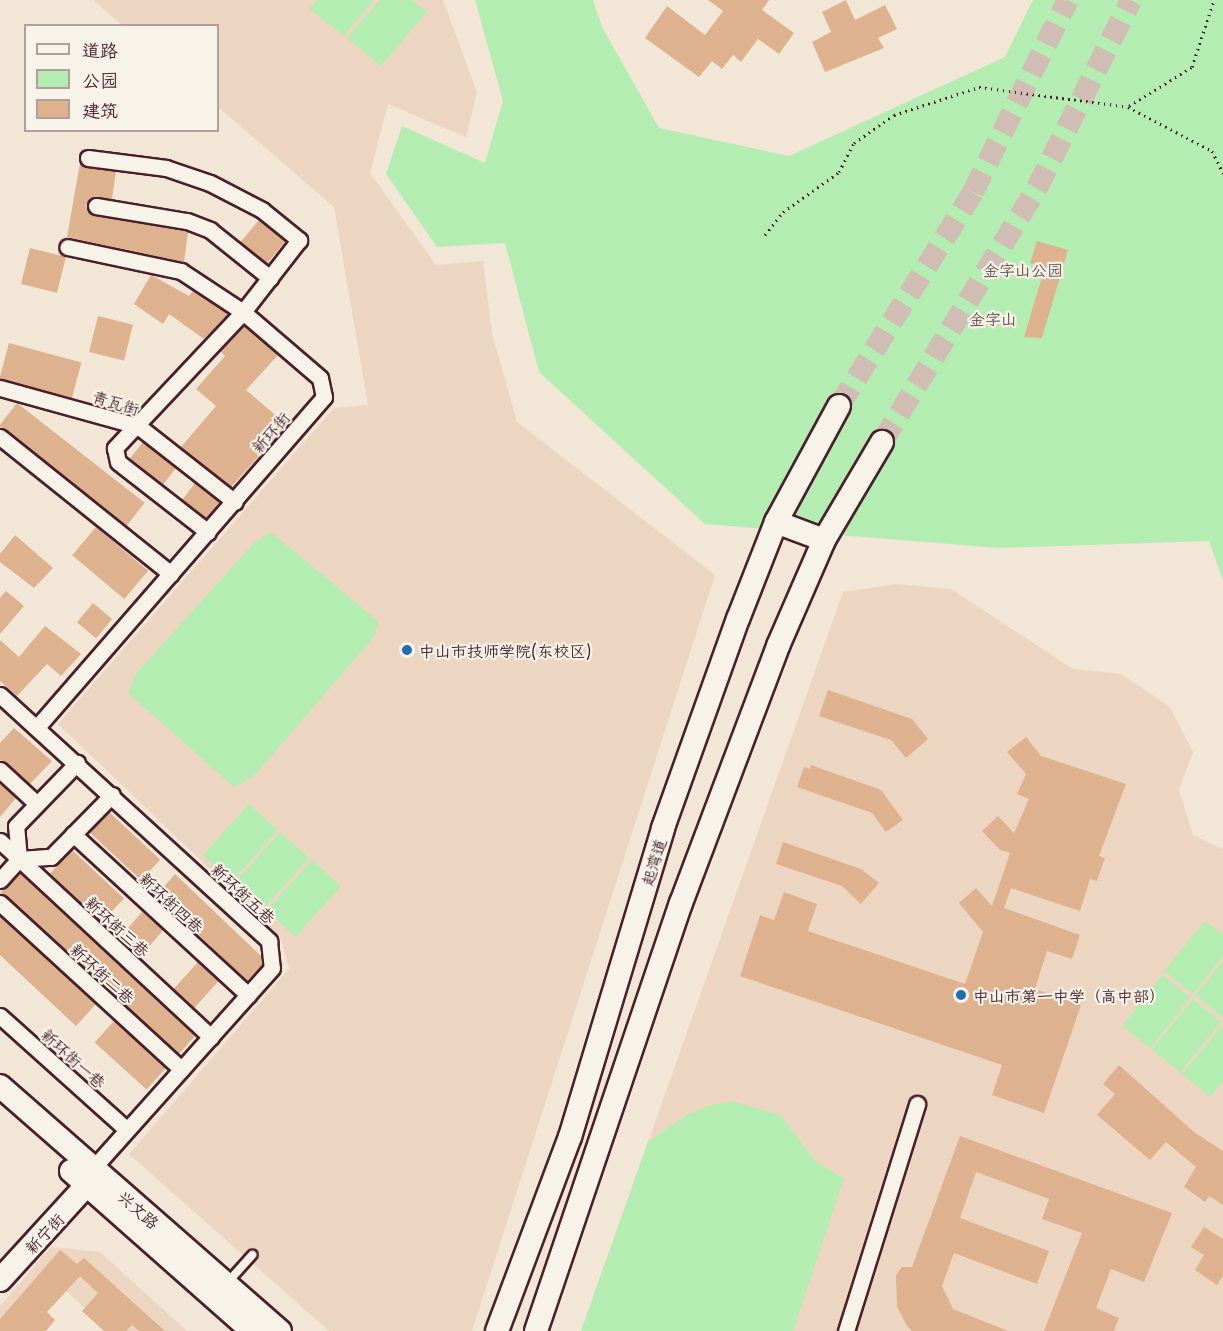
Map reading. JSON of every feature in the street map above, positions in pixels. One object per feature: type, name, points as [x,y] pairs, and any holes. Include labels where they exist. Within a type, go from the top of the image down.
[{"type":"main road","name":"起湾道","points":[[497,1331],[570,1137],[663,828],[776,522],[839,406]]},
{"type":"main road","points":[[536,1331],[681,903],[778,646],[824,540],[882,442]]},
{"type":"main road","points":[[776,522],[824,540]]},
{"type":"main road","name":"兴文路","points":[[0,1086],[89,1177],[252,1331]]},
{"type":"main road","name":"兴文路","points":[[0,1107],[226,1284],[280,1331]]},
{"type":"main road","points":[[0,1266],[89,1177]]},
{"type":"main road","name":"新宁街","points":[[0,1280],[89,1177]]},
{"type":"street","points":[[88,158],[166,168],[210,183],[262,210],[299,240],[243,312],[115,448],[118,462],[208,532]]},
{"type":"street","points":[[96,206],[176,219],[210,230],[270,278]]},
{"type":"street","name":"新环街","points":[[38,726],[324,397],[320,378],[243,312],[181,271],[67,247]]},
{"type":"street","name":"青瓦街","points":[[0,388],[136,425],[235,501]]},
{"type":"street","points":[[0,437],[171,574]]},
{"type":"street","name":"新环街五巷","points":[[0,695],[38,726],[270,941],[272,968],[125,1128],[89,1177]]},
{"type":"street","points":[[19,859],[16,826],[77,763]]},
{"type":"street","points":[[0,770],[37,804]]},
{"type":"street","points":[[0,880],[19,859],[51,857],[112,795]]},
{"type":"street","name":"新环街四巷","points":[[73,834],[248,995]]},
{"type":"street","name":"新环街三巷","points":[[0,842],[211,1037]]},
{"type":"street","name":"新环街二巷","points":[[0,903],[181,1069]]},
{"type":"street","name":"新环街一巷","points":[[0,1016],[125,1128]]},
{"type":"street","points":[[846,1331],[917,1104]]},
{"type":"lane","points":[[226,1284],[252,1255]]},
{"type":"path","points":[[1128,107],[1192,67],[1214,0]]},
{"type":"path","points":[[765,235],[783,212],[839,172],[854,143],[894,115],[979,87],[1128,107],[1212,151],[1223,173]]},
{"type":"shaded area","name":"中山市技师学院(东校区)","points":[[93,0],[443,0],[477,92],[466,137],[388,104],[370,173],[436,265],[483,261],[492,333],[517,422],[715,575],[472,1331],[329,1331],[129,1154],[289,969],[280,936],[58,724],[334,408],[368,405],[334,207],[219,108],[219,24],[121,24]]},
{"type":"shaded area","name":"中山市第一中学（高中部）","points":[[897,584],[951,589],[1073,669],[1121,674],[1170,707],[1193,752],[1179,790],[1193,835],[1223,849],[1223,1331],[581,1331],[843,592]]},
{"type":"shaded area","points":[[51,1247],[100,1252],[187,1331],[110,1331],[62,1287],[0,1331],[0,1306]]},
{"type":"green space","points":[[317,0],[374,0],[344,36],[309,9]]},
{"type":"green space","points":[[380,0],[412,0],[427,12],[381,66],[347,38]]},
{"type":"green space","name":"金字山","points":[[475,0],[593,0],[602,27],[659,128],[789,156],[1005,57],[1033,0],[1223,0],[1223,581],[1209,541],[999,548],[705,524],[539,372],[505,243],[437,247],[386,174],[402,126],[485,163],[503,101]]},
{"type":"green space","points":[[271,532],[379,622],[373,638],[253,777],[234,787],[128,693],[135,675],[253,544]]},
{"type":"green space","points":[[249,804],[278,830],[232,881],[203,855]]},
{"type":"green space","points":[[280,832],[309,858],[264,908],[235,882]]},
{"type":"green space","points":[[312,860],[341,886],[295,937],[266,911]]},
{"type":"green space","points":[[1205,921],[1223,935],[1223,956],[1193,994],[1164,971]]},
{"type":"green space","points":[[1223,961],[1223,1018],[1195,995]]},
{"type":"green space","points":[[1162,975],[1190,997],[1150,1048],[1122,1026]]},
{"type":"green space","points":[[1193,999],[1221,1022],[1180,1072],[1152,1050]]},
{"type":"green space","points":[[1223,1025],[1223,1081],[1210,1097],[1182,1074]]},
{"type":"green space","points":[[734,1102],[780,1115],[816,1162],[844,1178],[793,1331],[581,1331],[648,1142],[687,1115],[710,1105]]},
{"type":"building","points":[[708,0],[769,0],[762,10],[794,33],[779,54],[758,39],[741,62],[733,55],[722,69],[712,61],[699,77],[645,38],[667,6],[705,35],[723,11]]},
{"type":"building","points":[[846,0],[855,20],[885,5],[897,29],[878,38],[884,48],[825,72],[812,42],[831,32],[822,12]]},
{"type":"building","points":[[80,163],[87,168],[116,171],[112,199],[92,197],[86,205],[89,213],[188,232],[184,262],[67,237]]},
{"type":"building","points":[[259,220],[285,242],[266,264],[240,242]]},
{"type":"building","points":[[1037,241],[1068,250],[1042,338],[1024,337],[1045,267],[1030,263]]},
{"type":"building","points":[[30,248],[66,257],[57,293],[21,284]]},
{"type":"building","points":[[151,275],[189,296],[193,291],[228,314],[204,339],[169,314],[163,324],[134,304]]},
{"type":"building","points":[[98,316],[133,325],[124,361],[89,352]]},
{"type":"building","points":[[244,325],[278,355],[246,390],[287,425],[231,487],[181,447],[216,406],[196,389],[225,356],[220,351]]},
{"type":"building","points":[[9,343],[81,362],[72,398],[0,379]]},
{"type":"building","points":[[17,403],[145,503],[127,526],[0,427]]},
{"type":"building","points":[[143,442],[176,468],[163,484],[130,459]]},
{"type":"building","points":[[195,483],[220,502],[207,518],[182,500]]},
{"type":"building","points":[[96,527],[148,571],[124,599],[72,555]]},
{"type":"building","points":[[15,535],[53,568],[34,588],[0,562],[0,554]]},
{"type":"building","points":[[6,591],[24,606],[0,634],[0,598]]},
{"type":"building","points":[[93,603],[112,619],[96,638],[77,622]]},
{"type":"building","points":[[45,626],[81,654],[61,676],[47,664],[17,696],[0,681],[0,640],[19,657]]},
{"type":"building","points":[[828,690],[912,719],[928,739],[906,758],[891,740],[819,716]]},
{"type":"building","points":[[14,728],[52,761],[30,784],[0,760],[0,743]]},
{"type":"building","points":[[1026,737],[1041,756],[1126,784],[1099,856],[1105,858],[1097,881],[1090,879],[1080,911],[1011,888],[1004,908],[1080,935],[1072,959],[1047,951],[1035,989],[1081,1005],[1044,1113],[992,1095],[1002,1065],[740,976],[760,915],[774,920],[784,892],[817,904],[808,931],[965,984],[983,932],[959,903],[976,888],[992,906],[1010,853],[1000,850],[982,831],[998,816],[1014,833],[1029,799],[1017,794],[1026,774],[1007,752]]},
{"type":"building","points":[[811,765],[881,790],[903,820],[886,832],[872,813],[797,787],[804,767],[810,769]]},
{"type":"building","points":[[0,783],[16,798],[0,817]]},
{"type":"building","points":[[109,812],[160,860],[141,880],[90,832]]},
{"type":"building","points":[[783,842],[861,869],[879,883],[861,904],[842,886],[776,864]]},
{"type":"building","points":[[72,850],[124,898],[101,923],[49,874]]},
{"type":"building","points":[[20,873],[195,1036],[179,1054],[0,893]]},
{"type":"building","points":[[175,874],[261,956],[262,965],[247,981],[157,895]]},
{"type":"building","points":[[142,912],[163,930],[140,957],[119,938]]},
{"type":"building","points":[[0,916],[96,1004],[76,1026],[0,955]]},
{"type":"building","points":[[198,962],[219,981],[194,1008],[173,989]]},
{"type":"building","points":[[114,1021],[166,1068],[147,1089],[95,1043]]},
{"type":"building","points":[[1119,1065],[1194,1132],[1223,1151],[1223,1205],[1209,1196],[1205,1202],[1184,1187],[1196,1167],[1166,1142],[1150,1160],[1097,1115],[1115,1094],[1103,1084]]},
{"type":"building","points":[[960,1136],[1172,1213],[1144,1282],[1111,1269],[1096,1308],[1119,1318],[1114,1331],[1044,1331],[1082,1233],[1042,1219],[1049,1199],[976,1172],[960,1218],[1049,1251],[1037,1284],[954,1253],[942,1286],[953,1309],[1008,1331],[912,1331],[907,1326],[897,1307],[896,1275],[902,1267],[912,1267]]},
{"type":"building","points":[[1204,1227],[1223,1239],[1223,1276],[1217,1285],[1195,1270],[1204,1255],[1191,1247]]},
{"type":"building","points":[[60,1250],[77,1264],[84,1258],[165,1331],[139,1331],[132,1325],[126,1331],[104,1331],[82,1311],[98,1293],[80,1276],[47,1312],[55,1320],[46,1331],[0,1331],[0,1319]]},
{"type":"tunnel","points":[[839,406],[973,192],[1068,0]]},
{"type":"tunnel","points":[[882,442],[1037,188],[1131,0]]},
{"type":"place","name":"中山市技师学院(东校区)","points":[[407,650]]},
{"type":"place","name":"中山市第一中学（高中部）","points":[[961,995]]},
{"type":"park label","name":"金字山公园","points":[[1023,269]]}]
